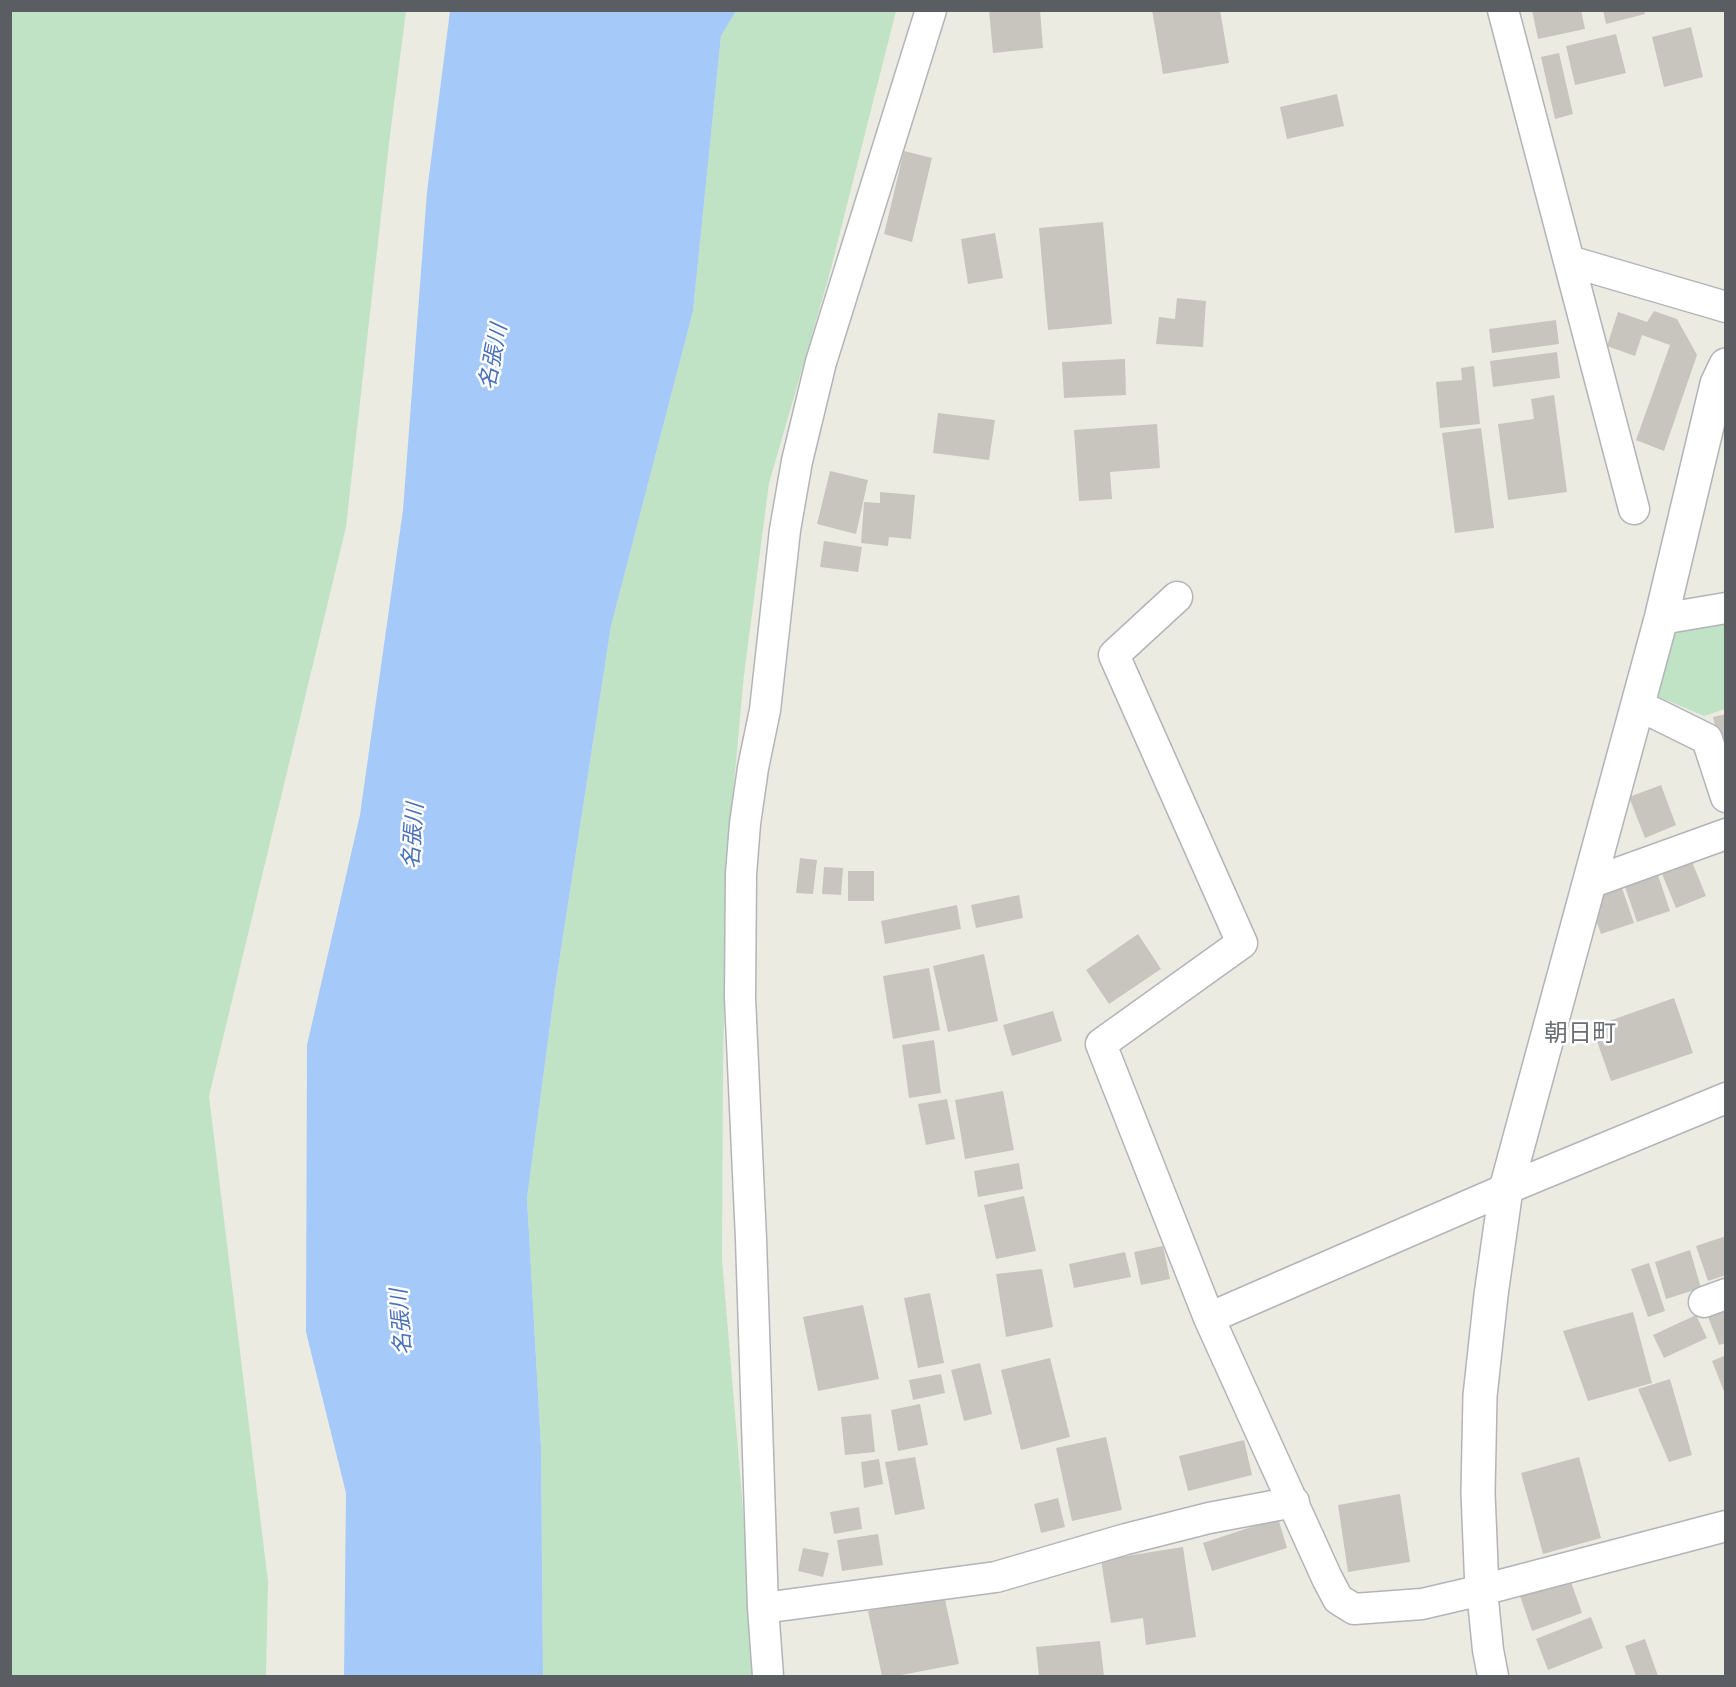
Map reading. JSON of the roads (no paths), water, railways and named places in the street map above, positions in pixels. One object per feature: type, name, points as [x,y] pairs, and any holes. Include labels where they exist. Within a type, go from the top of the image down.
[{"type":"street","points":[[768,1677],[763,1608],[752,1239],[740,998],[741,874],[745,824],[765,710],[785,530],[797,461],[821,362],[931,10]]},
{"type":"street","points":[[1503,10],[1634,509]]},
{"type":"street","points":[[1569,261],[1725,307]]},
{"type":"street","points":[[1492,1677],[1482,1590],[1478,1492],[1480,1396],[1506,1189],[1661,620],[1717,384],[1725,365]]},
{"type":"street","points":[[1177,597],[1114,655],[1242,943],[1101,1044],[1209,1318],[1338,1599],[1354,1609],[1422,1604],[1725,1526]]},
{"type":"street","points":[[1661,620],[1725,608]]},
{"type":"street","points":[[1638,705],[1707,739],[1725,797]]},
{"type":"street","points":[[1590,882],[1725,834]]},
{"type":"street","points":[[1209,1318],[1506,1189],[1725,1098]]},
{"type":"street","points":[[763,1608],[996,1577],[1126,1539],[1209,1518],[1294,1502]]},
{"type":"water","name":"名張川","points":[[450,11],[736,11],[721,36],[693,311],[611,626],[555,988],[527,1198],[541,1447],[543,1676],[344,1676],[346,1493],[306,1332],[307,1045],[360,815],[403,510],[427,192]]},
{"type":"district","name":"朝日町","points":[[1580,1034]]}]
